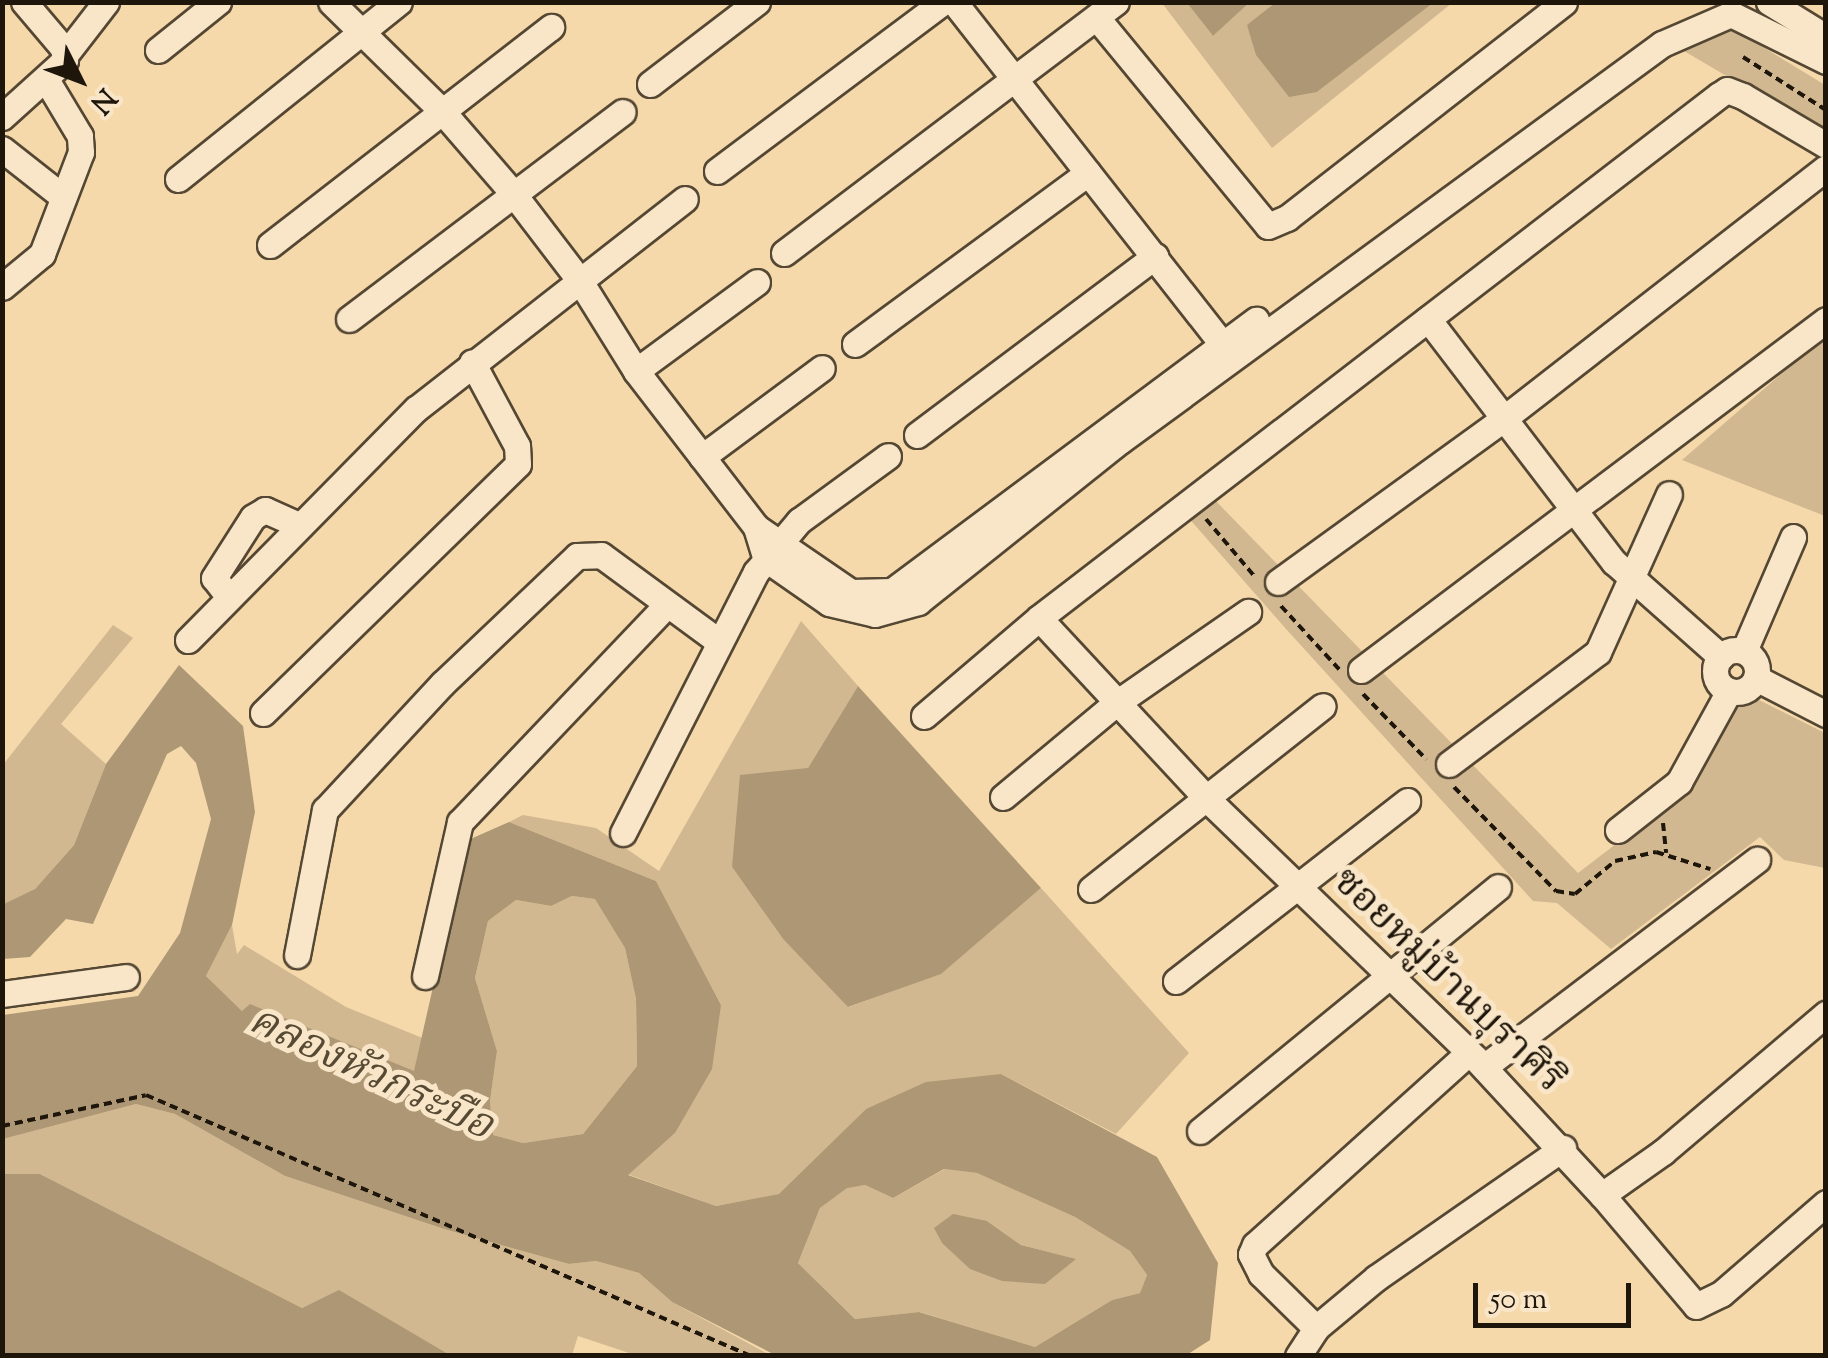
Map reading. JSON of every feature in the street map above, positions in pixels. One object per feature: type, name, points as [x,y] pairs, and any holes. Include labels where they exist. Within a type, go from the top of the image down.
[{"type":"street","points":[[24,2],[65,55]]},
{"type":"street","points":[[2,117],[46,81],[84,38],[106,2]]},
{"type":"street","points":[[158,50],[218,2]]},
{"type":"street","points":[[331,2],[358,34],[442,110],[512,192],[580,281],[636,371],[772,550],[815,596],[849,611],[875,614],[919,588],[1031,499],[1656,34],[1732,2]]},
{"type":"street","points":[[178,179],[400,2]]},
{"type":"street","points":[[650,84],[757,2]]},
{"type":"street","points":[[717,172],[943,2]]},
{"type":"street","points":[[954,2],[1228,351]]},
{"type":"street","points":[[784,253],[1107,10],[1268,226],[1287,218],[1564,2]]},
{"type":"street","points":[[1769,2],[1826,37]]},
{"type":"street","points":[[1228,351],[1662,44],[1731,14],[1826,61]]},
{"type":"street","points":[[270,245],[551,26]]},
{"type":"street","points":[[2,287],[42,254],[83,143],[46,81]]},
{"type":"street","points":[[924,716],[1039,618],[1727,90],[1826,145]]},
{"type":"street","points":[[349,319],[512,192],[623,112]]},
{"type":"street","points":[[2,150],[63,197]]},
{"type":"street","points":[[1278,582],[1502,420],[1826,168]]},
{"type":"street","points":[[854,344],[1088,173]]},
{"type":"street","points":[[188,640],[298,526],[472,362],[685,200]]},
{"type":"street","points":[[918,435],[1155,256]]},
{"type":"street","points":[[636,371],[757,282]]},
{"type":"street","points":[[1428,319],[1502,420],[1632,579],[1732,654],[1756,662],[1756,678],[1745,690],[1729,691],[1717,680],[1732,654],[1793,537]]},
{"type":"street","points":[[1360,670],[1826,320]]},
{"type":"street","points":[[262,713],[518,464],[518,446],[472,362]]},
{"type":"street","points":[[702,458],[822,368]]},
{"type":"street","points":[[623,833],[718,640],[772,550],[888,456]]},
{"type":"street","points":[[1449,764],[1598,652],[1669,494]]},
{"type":"street","points":[[228,597],[214,578],[252,517],[265,510],[298,526]]},
{"type":"street","points":[[297,954],[325,810],[540,587],[587,552],[601,554],[666,606],[718,640]]},
{"type":"street","points":[[425,976],[460,822],[666,606]]},
{"type":"street","points":[[1003,797],[1115,704],[1248,612]]},
{"type":"street","name":"ซอยหมู่บ้านบุราศิริ","points":[[1039,618],[1206,798],[1563,1148],[1696,1306],[1721,1294],[1826,1203]]},
{"type":"street","points":[[1756,678],[1826,714]]},
{"type":"street","points":[[1618,830],[1679,782],[1729,691]]},
{"type":"street","points":[[1091,888],[1323,706]]},
{"type":"street","points":[[1176,981],[1407,801]]},
{"type":"street","points":[[1316,1328],[1261,1274],[1251,1254],[1255,1245],[1477,1060],[1757,860]]},
{"type":"street","points":[[1200,1131],[1498,887]]},
{"type":"street","points":[[2,994],[126,977]]},
{"type":"street","points":[[1602,1194],[1663,1152],[1826,1014]]},
{"type":"street","points":[[1298,1356],[1316,1328],[1563,1148]]},
{"type":"path","points":[[1742,57],[1826,110]]},
{"type":"path","points":[[2,1126],[146,1095],[750,1356]]},
{"type":"shaded area","points":[[1162,3],[1187,3],[1213,36],[1249,3],[1275,3],[1247,26],[1317,92],[1433,3],[1452,3],[1272,148]]},
{"type":"shaded area","points":[[1732,28],[1825,85],[1825,134],[1684,51]]},
{"type":"shaded area","points":[[1825,336],[1825,516],[1682,460]]},
{"type":"shaded area","points":[[1210,495],[1578,873],[1676,798],[1734,705],[1753,697],[1825,733],[1825,868],[1784,860],[1760,837],[1611,949],[1557,903],[1533,901],[1287,630],[1186,515]]},
{"type":"shaded area","points":[[801,621],[858,686],[808,768],[732,867],[783,939],[849,1007],[941,973],[1041,888],[1189,1053],[1116,1134],[1001,1074],[866,1109],[780,1194],[716,1206],[627,1174],[675,1133],[721,1005],[656,881],[509,822],[523,815],[596,828],[659,871]]},
{"type":"shaded area","points":[[113,625],[133,638],[61,724],[106,764],[74,845],[35,889],[4,907],[2,766]]},
{"type":"shaded area","points":[[572,896],[596,899],[625,948],[636,999],[637,1066],[583,1134],[523,1143],[493,1135],[490,1101],[497,1051],[475,978],[488,921],[516,900],[551,906]]},
{"type":"shaded area","points":[[232,925],[237,954],[244,945],[346,1007],[425,1039],[414,1072],[242,1011],[206,976]]},
{"type":"shaded area","points":[[136,1104],[175,1114],[285,1176],[444,1229],[569,1264],[596,1261],[639,1273],[672,1302],[770,1355],[635,1355],[578,1336],[572,1355],[450,1355],[339,1291],[302,1308],[40,1174],[3,1174],[3,1139]]},
{"type":"shaded area","points":[[945,1169],[977,1173],[1075,1217],[1130,1251],[1147,1275],[1140,1293],[1112,1300],[1035,1347],[920,1312],[855,1319],[798,1263],[820,1208],[847,1187],[865,1185],[893,1198]],"holes":[[[987,1221],[1021,1245],[1075,1259],[1002,1281]]]},
{"type":"water","points":[[1187,3],[1249,3],[1213,36]]},
{"type":"water","points":[[1275,3],[1433,3],[1317,92],[1289,97],[1256,55],[1247,25]]},
{"type":"water","name":"คลองหัวกระบือ","points":[[179,665],[243,726],[255,812],[232,925],[206,976],[242,1011],[250,1004],[414,1071],[466,841],[509,822],[656,881],[721,1005],[712,1069],[675,1133],[628,1175],[716,1206],[779,1194],[866,1109],[926,1082],[1001,1074],[1157,1157],[1218,1263],[1210,1340],[1185,1356],[775,1355],[672,1302],[639,1273],[596,1261],[569,1264],[444,1229],[285,1176],[175,1114],[136,1104],[3,1139],[3,1015],[138,996],[180,933],[211,819],[196,763],[181,746],[167,754],[93,924],[66,919],[30,957],[3,959],[2,905],[35,889],[74,845],[106,764]],"holes":[[[572,896],[595,899],[625,948],[636,999],[637,1066],[583,1134],[523,1143],[493,1135],[490,1101],[497,1051],[475,978],[488,921],[516,900],[551,906]],[[944,1169],[977,1173],[1075,1217],[1130,1251],[1147,1275],[1140,1293],[1112,1300],[1035,1347],[919,1312],[855,1319],[798,1263],[820,1208],[847,1188],[865,1185],[893,1198]]]},
{"type":"water","points":[[858,686],[1041,888],[941,974],[848,1007],[783,939],[732,867],[740,775],[808,768]]},
{"type":"water","points":[[3,1174],[40,1174],[302,1308],[339,1290],[450,1355],[3,1355]]},
{"type":"water","points":[[953,1214],[987,1221],[1021,1245],[1076,1259],[1045,1284],[1002,1281],[970,1269],[942,1243],[934,1228]]}]
